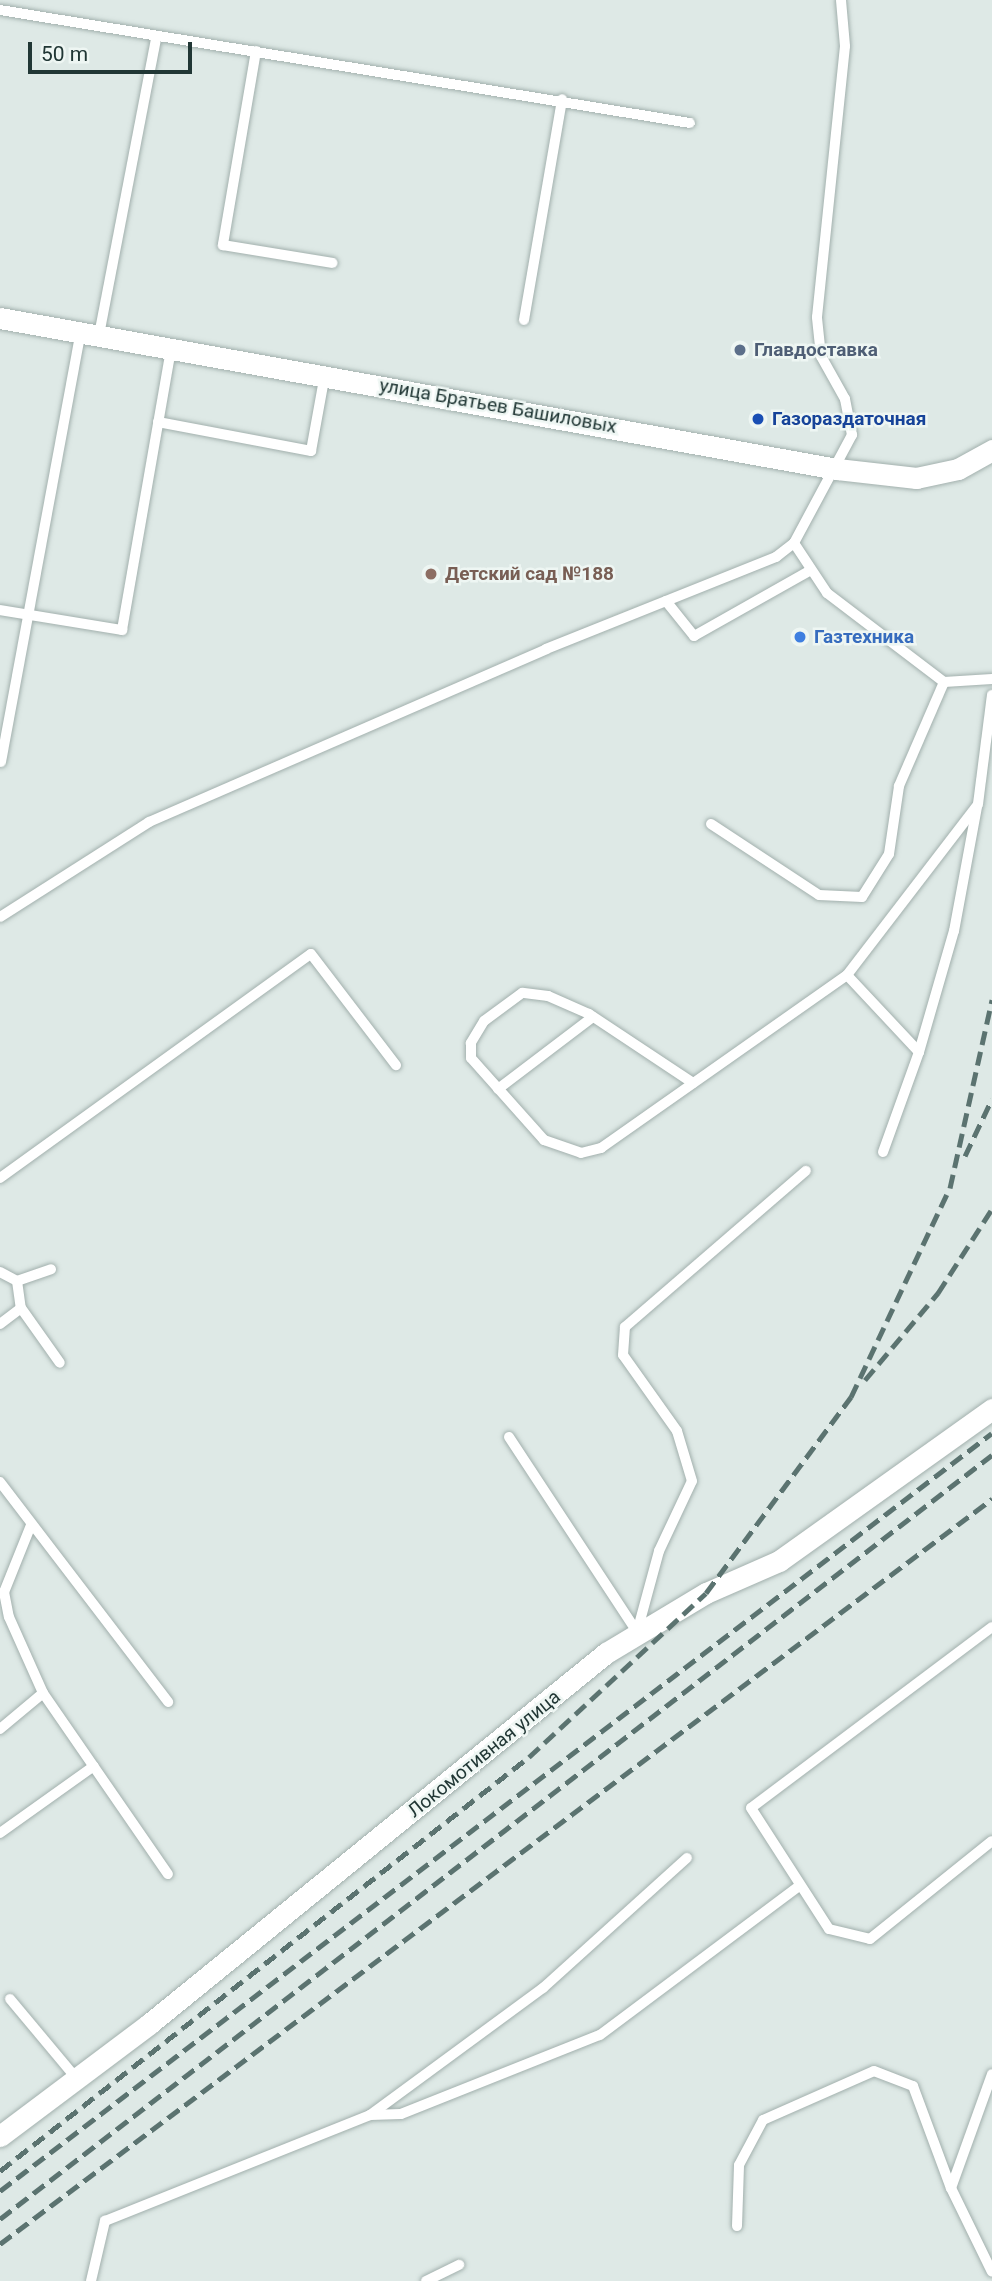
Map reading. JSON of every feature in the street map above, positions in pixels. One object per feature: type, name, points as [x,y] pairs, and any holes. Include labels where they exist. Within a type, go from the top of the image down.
[{"type":"street","name":"улица Братьев Башиловых","points":[[0,318],[325,374],[837,469],[916,478],[958,469],[992,450]]},
{"type":"street","name":"Локомотивная улица","points":[[0,2136],[77,2079],[637,1632],[779,1561],[992,1409]]},
{"type":"lane","points":[[0,917],[149,822],[666,601],[794,543],[837,469],[852,435],[845,399],[821,356],[817,317],[845,46],[841,0]]},
{"type":"lane","points":[[0,10],[156,40],[256,51],[562,99],[690,123]]},
{"type":"lane","points":[[1,762],[29,615],[156,40]]},
{"type":"lane","points":[[256,51],[223,245],[332,263]]},
{"type":"lane","points":[[524,320],[562,99]]},
{"type":"lane","points":[[0,610],[122,630],[170,348]]},
{"type":"lane","points":[[158,422],[311,451],[325,374]]},
{"type":"lane","points":[[794,543],[827,593],[944,682],[992,680]]},
{"type":"lane","points":[[666,601],[694,636],[811,570]]},
{"type":"lane","points":[[712,824],[819,895],[862,897],[888,854],[899,786],[944,682]]},
{"type":"lane","points":[[883,1152],[919,1052],[954,931],[978,804],[992,695]]},
{"type":"lane","points":[[693,1083],[593,1017],[548,996],[522,993],[493,1014],[471,1043],[471,1058],[544,1140],[581,1153],[601,1148],[847,975],[978,804]]},
{"type":"lane","points":[[0,1178],[311,954],[396,1065]]},
{"type":"lane","points":[[847,975],[919,1052]]},
{"type":"lane","points":[[498,1089],[593,1017]]},
{"type":"lane","points":[[637,1632],[659,1551],[692,1481],[677,1431],[623,1355],[625,1327],[806,1171]]},
{"type":"lane","points":[[0,1272],[17,1281],[51,1269]]},
{"type":"lane","points":[[17,1281],[21,1308],[60,1363]]},
{"type":"lane","points":[[0,1324],[21,1308]]},
{"type":"lane","points":[[509,1437],[637,1632]]},
{"type":"lane","points":[[0,1482],[168,1702]]},
{"type":"lane","points":[[32,1525],[4,1592],[43,1693],[168,1874]]},
{"type":"lane","points":[[992,1627],[751,1808],[798,1887],[829,1929],[870,1939],[992,1841]]},
{"type":"lane","points":[[1,1727],[43,1693]]},
{"type":"lane","points":[[0,1833],[94,1766]]},
{"type":"lane","points":[[91,2281],[105,2221],[370,2115],[543,1988],[687,1858]]},
{"type":"lane","points":[[370,2115],[401,2114],[600,2035],[798,1887]]},
{"type":"lane","points":[[10,1999],[77,2079]]},
{"type":"lane","points":[[737,2226],[739,2165],[763,2120],[874,2071],[913,2086],[951,2188],[992,2272]]},
{"type":"lane","points":[[951,2188],[992,2074]]},
{"type":"lane","points":[[426,2281],[459,2265]]},
{"type":"railway","points":[[0,2171],[529,1757],[706,1593],[851,1397],[950,1188],[992,1000]]},
{"type":"railway","points":[[965,1156],[992,1099]]},
{"type":"railway","points":[[865,1380],[938,1293],[992,1209]]},
{"type":"railway","points":[[0,2191],[992,1433]]},
{"type":"railway","points":[[0,2219],[992,1455]]},
{"type":"railway","points":[[0,2244],[992,1499]]},
{"type":"place","name":"Главдоставка","points":[[740,350]]},
{"type":"place","name":"Газораздаточная","points":[[758,419]]},
{"type":"place","name":"Детский сад №188","points":[[431,574]]},
{"type":"place","name":"Газтехника","points":[[800,637]]}]
